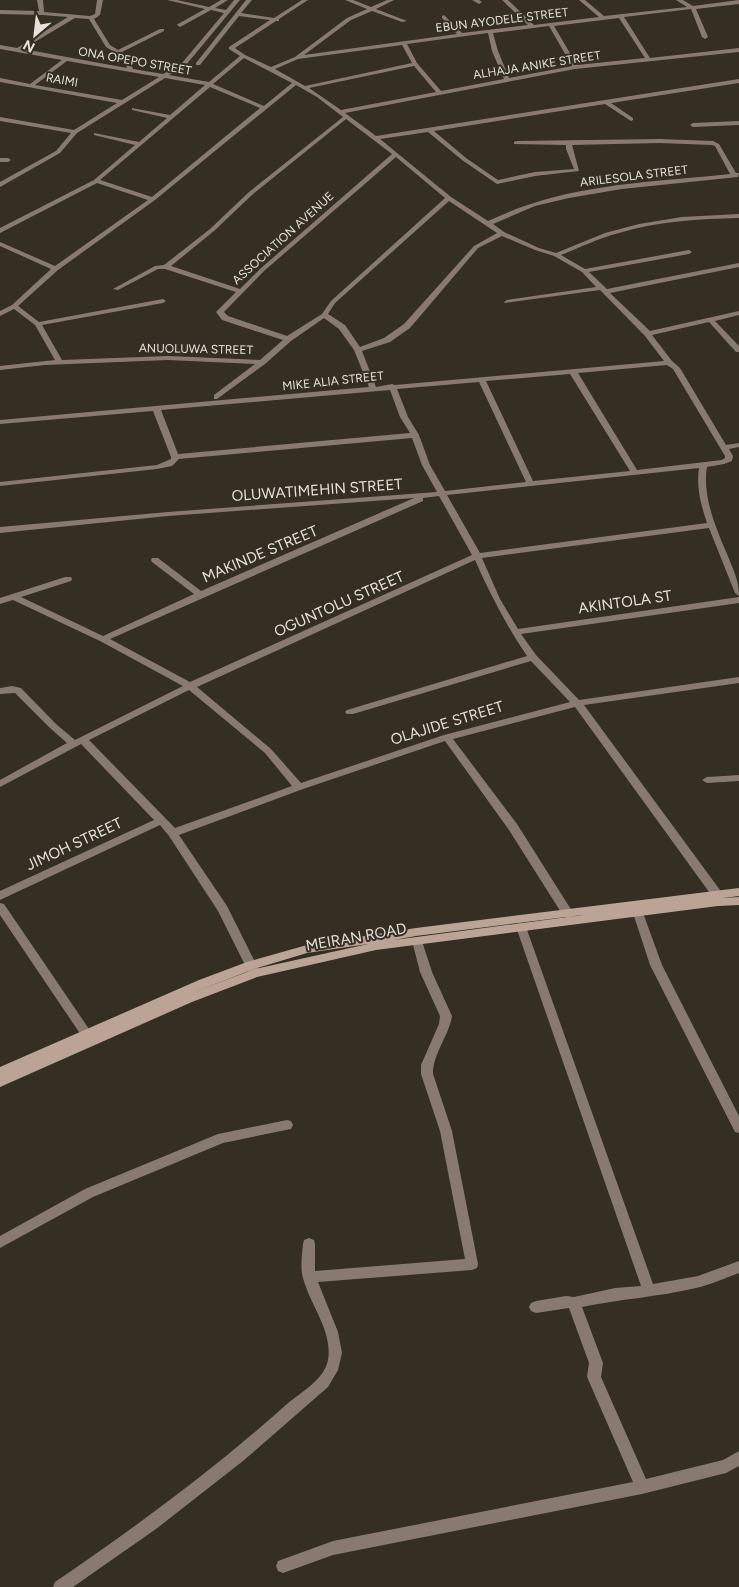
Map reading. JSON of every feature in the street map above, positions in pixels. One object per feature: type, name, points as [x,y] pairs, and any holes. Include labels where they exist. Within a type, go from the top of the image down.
[{"type":"main road","name":"MEIRAN ROAD","points":[[0,1072],[203,983],[309,954],[416,932],[568,914],[716,893],[739,892]]},
{"type":"main road","name":"MEIRAN ROAD","points":[[309,954],[739,901]]},
{"type":"main road","name":"MEIRAN ROAD","points":[[0,1082],[253,969]]},
{"type":"street","points":[[40,0],[42,13]]},
{"type":"street","points":[[0,12],[42,13],[91,18],[96,15],[100,0]]},
{"type":"street","points":[[170,0],[227,12]]},
{"type":"street","points":[[180,25],[224,0]]},
{"type":"street","points":[[0,186],[58,152],[76,132],[184,64],[237,0]]},
{"type":"street","points":[[198,64],[249,0]]},
{"type":"street","points":[[231,48],[305,0]]},
{"type":"street","points":[[348,0],[404,21]]},
{"type":"street","points":[[271,69],[297,58],[349,20],[391,0]]},
{"type":"street","points":[[505,0],[533,27]]},
{"type":"street","points":[[582,0],[603,18]]},
{"type":"street","points":[[679,0],[693,8],[705,37]]},
{"type":"street","name":"EBUN AYODELE STREET","points":[[297,58],[461,35],[739,2]]},
{"type":"street","points":[[237,14],[276,20]]},
{"type":"street","points":[[18,50],[74,16]]},
{"type":"street","points":[[621,16],[648,60]]},
{"type":"street","points":[[444,17],[461,35]]},
{"type":"street","points":[[91,18],[108,46],[126,57],[131,71]]},
{"type":"street","points":[[550,24],[575,67]]},
{"type":"street","points":[[120,52],[162,30]]},
{"type":"street","points":[[490,32],[506,80]]},
{"type":"street","points":[[404,43],[415,64],[439,92]]},
{"type":"street","points":[[214,44],[231,48],[243,56],[307,87],[376,138],[449,198],[489,222],[502,233],[537,249],[556,255],[584,271],[648,334],[669,362],[676,368],[725,448],[739,445]]},
{"type":"street","name":"ONA OPEPO STREET","points":[[0,47],[208,84],[264,108]]},
{"type":"street","name":"ALHAJA ANIKE STREET","points":[[340,112],[575,67],[739,50]]},
{"type":"street","points":[[0,231],[96,181],[243,56]]},
{"type":"street","points":[[30,86],[66,59]]},
{"type":"street","points":[[307,87],[415,64]]},
{"type":"street","name":"RAIMI","points":[[0,80],[121,102]]},
{"type":"street","points":[[376,138],[739,81]]},
{"type":"street","points":[[2,312],[14,306],[56,268],[153,199],[296,82]]},
{"type":"street","points":[[605,101],[631,118]]},
{"type":"street","points":[[134,109],[170,117]]},
{"type":"street","points":[[166,267],[212,230],[251,193],[347,116]]},
{"type":"street","points":[[0,119],[76,132]]},
{"type":"street","points":[[693,125],[739,122]]},
{"type":"street","points":[[429,129],[464,159],[497,182],[536,174],[577,170],[569,143]]},
{"type":"street","points":[[96,134],[141,144]]},
{"type":"street","points":[[516,143],[660,141],[713,143],[717,145],[736,175]]},
{"type":"street","name":"ASSOCIATION AVENUE","points":[[288,339],[225,318],[220,312],[262,270],[396,154]]},
{"type":"street","points":[[0,160],[8,160]]},
{"type":"street","name":"ARILESOLA STREET","points":[[489,222],[533,206],[569,196],[603,190],[736,175]]},
{"type":"street","points":[[96,181],[153,199]]},
{"type":"street","name":"ANUOLUWA STREET","points":[[0,368],[168,358],[262,362],[288,339],[324,315],[333,302],[449,198]]},
{"type":"street","points":[[556,255],[611,233],[640,225],[694,217],[739,216]]},
{"type":"street","points":[[358,350],[387,340],[406,326],[476,247],[502,233]]},
{"type":"street","points":[[0,244],[56,268]]},
{"type":"street","points":[[584,271],[689,252]]},
{"type":"street","points":[[507,302],[602,290],[739,265]]},
{"type":"street","points":[[116,289],[157,267],[166,267],[240,291]]},
{"type":"street","points":[[38,324],[163,301]]},
{"type":"street","points":[[14,306],[38,324],[60,364]]},
{"type":"street","points":[[648,334],[739,314]]},
{"type":"street","points":[[324,315],[342,327],[358,350],[373,388]]},
{"type":"street","points":[[711,320],[739,350]]},
{"type":"street","points":[[217,397],[262,362]]},
{"type":"street","name":"MIKE ALIA STREET","points":[[0,422],[669,362]]},
{"type":"street","points":[[573,372],[635,473]]},
{"type":"street","points":[[482,380],[531,485]]},
{"type":"street","points":[[392,386],[404,417],[415,435],[426,466],[477,556],[496,599],[515,632],[533,657],[577,703],[716,893]]},
{"type":"street","points":[[0,484],[157,467],[169,464],[175,460],[175,457],[156,408]]},
{"type":"street","points":[[175,457],[415,435]]},
{"type":"street","name":"OLUWATIMEHIN STREET","points":[[0,530],[168,514],[428,495],[531,485],[724,462],[729,456],[725,448]]},
{"type":"street","points":[[703,465],[700,472],[700,482],[712,525],[739,593]]},
{"type":"street","name":"MAKINDE STREET","points":[[103,639],[199,594],[330,540],[428,495]]},
{"type":"street","name":"OGUNTOLU STREET","points":[[0,784],[190,686],[477,556],[712,525]]},
{"type":"street","points":[[155,560],[199,594]]},
{"type":"street","points":[[0,601],[68,579]]},
{"type":"street","points":[[14,597],[103,639],[190,686],[268,751],[298,787]]},
{"type":"street","name":"AKINTOLA ST","points":[[515,632],[739,600]]},
{"type":"street","points":[[350,712],[533,657]]},
{"type":"street","name":"OLAJIDE STREET","points":[[173,833],[298,787],[447,737],[577,703],[739,680]]},
{"type":"street","points":[[0,692],[12,689],[18,690],[79,742],[162,820],[173,833],[223,909],[253,969]]},
{"type":"street","points":[[447,737],[513,827],[568,914]]},
{"type":"street","points":[[707,780],[739,778]]},
{"type":"street","name":"JIMOH STREET","points":[[0,896],[162,820]]},
{"type":"street","points":[[0,907],[88,1035]]},
{"type":"street","points":[[638,913],[656,965],[739,1128]]},
{"type":"street","points":[[521,927],[649,1291]]},
{"type":"street","points":[[309,1277],[472,1264],[446,1131],[427,1074],[429,1058],[445,1024],[446,1016],[426,972],[416,941]]},
{"type":"street","points":[[0,1242],[98,1189],[222,1138],[286,1125]]},
{"type":"street","points":[[60,1587],[166,1512],[269,1430],[328,1376],[334,1363],[336,1346],[309,1277],[309,1244]]},
{"type":"street","points":[[536,1307],[566,1302],[574,1303],[615,1294],[649,1291],[698,1282],[739,1267]]},
{"type":"street","points":[[574,1303],[596,1363],[594,1377],[642,1487]]},
{"type":"street","points":[[283,1566],[333,1548],[642,1487],[726,1466],[739,1458]]}]
